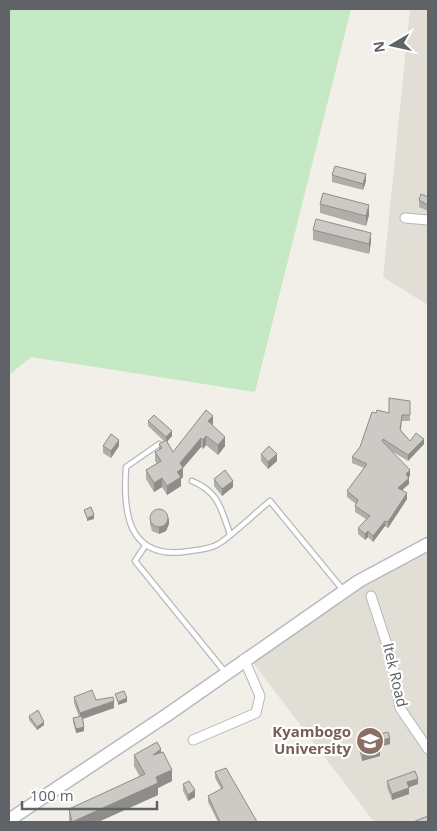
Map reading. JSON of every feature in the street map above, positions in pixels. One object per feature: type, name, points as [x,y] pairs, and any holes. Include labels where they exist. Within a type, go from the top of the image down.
[{"type":"street","points":[[405,218],[428,220]]},
{"type":"street","points":[[9,820],[167,715],[244,659],[344,591],[428,544]]},
{"type":"street","name":"Itek Road","points":[[371,596],[391,657],[400,708],[428,748]]},
{"type":"street","points":[[194,740],[256,713],[260,696],[244,659]]},
{"type":"lane","points":[[159,444],[126,467],[127,508],[130,524],[136,537],[145,546],[155,551],[177,552],[200,550],[219,544],[270,501],[344,591]]},
{"type":"lane","points":[[192,481],[204,486],[216,497],[230,534]]},
{"type":"lane","points":[[145,546],[135,561],[226,673]]},
{"type":"shaded area","points":[[410,9],[428,9],[428,305],[383,277]]},
{"type":"shaded area","name":"Kyambogo University","points":[[428,552],[428,822],[374,822],[251,660],[365,586],[421,554]]},
{"type":"green space","points":[[9,9],[351,9],[255,392],[31,357],[9,375]]},
{"type":"building","points":[[335,166],[366,174],[363,184],[332,175]]},
{"type":"building","points":[[323,193],[369,205],[366,216],[320,204]]},
{"type":"building","points":[[421,194],[428,197],[428,205],[419,200]]},
{"type":"building","points":[[316,219],[371,233],[369,244],[313,230]]},
{"type":"building","points":[[389,398],[410,401],[410,415],[402,415],[400,430],[410,441],[416,433],[424,439],[408,455],[383,439],[382,441],[410,470],[406,474],[409,478],[398,488],[407,493],[388,522],[385,521],[373,536],[368,531],[365,534],[358,528],[370,516],[355,506],[358,500],[347,491],[367,464],[352,457],[360,447],[372,412],[376,413],[377,410],[389,413]]},
{"type":"building","points":[[206,410],[213,416],[208,421],[225,437],[218,445],[206,436],[203,440],[201,438],[180,463],[183,468],[177,472],[181,477],[167,486],[162,478],[154,483],[146,470],[161,461],[155,452],[162,448],[159,444],[166,440],[173,452]]},
{"type":"building","points":[[154,415],[172,431],[166,437],[148,421]]},
{"type":"building","points":[[111,434],[119,440],[111,451],[103,446]]},
{"type":"building","points":[[269,446],[277,454],[268,462],[261,454]]},
{"type":"building","points":[[225,470],[233,481],[222,489],[214,479]]},
{"type":"building","points":[[91,507],[94,515],[87,518],[84,510]]},
{"type":"building","points":[[159,509],[165,512],[168,518],[165,524],[159,527],[153,524],[150,518],[153,512]]},
{"type":"building","points":[[92,690],[96,700],[113,697],[114,701],[80,713],[74,697]]},
{"type":"building","points":[[124,691],[127,698],[118,702],[115,694]]},
{"type":"building","points":[[38,710],[44,722],[37,727],[29,716]]},
{"type":"building","points":[[82,716],[84,727],[76,729],[73,718]]},
{"type":"building","points":[[388,732],[390,738],[378,741],[380,750],[362,755],[359,744],[369,741],[368,737]]},
{"type":"building","points":[[157,742],[161,749],[153,755],[163,752],[172,770],[156,777],[158,783],[72,822],[69,809],[145,774],[134,755]]},
{"type":"building","points":[[226,768],[257,822],[220,822],[208,796],[223,788],[215,772]]},
{"type":"building","points":[[415,771],[418,779],[407,782],[409,788],[392,794],[387,781]]},
{"type":"building","points":[[189,781],[195,790],[188,795],[183,784]]},
{"type":"building","points":[[428,816],[428,822],[413,822]]},
{"type":"place","name":"Kyambogo University","points":[[370,741]]}]
